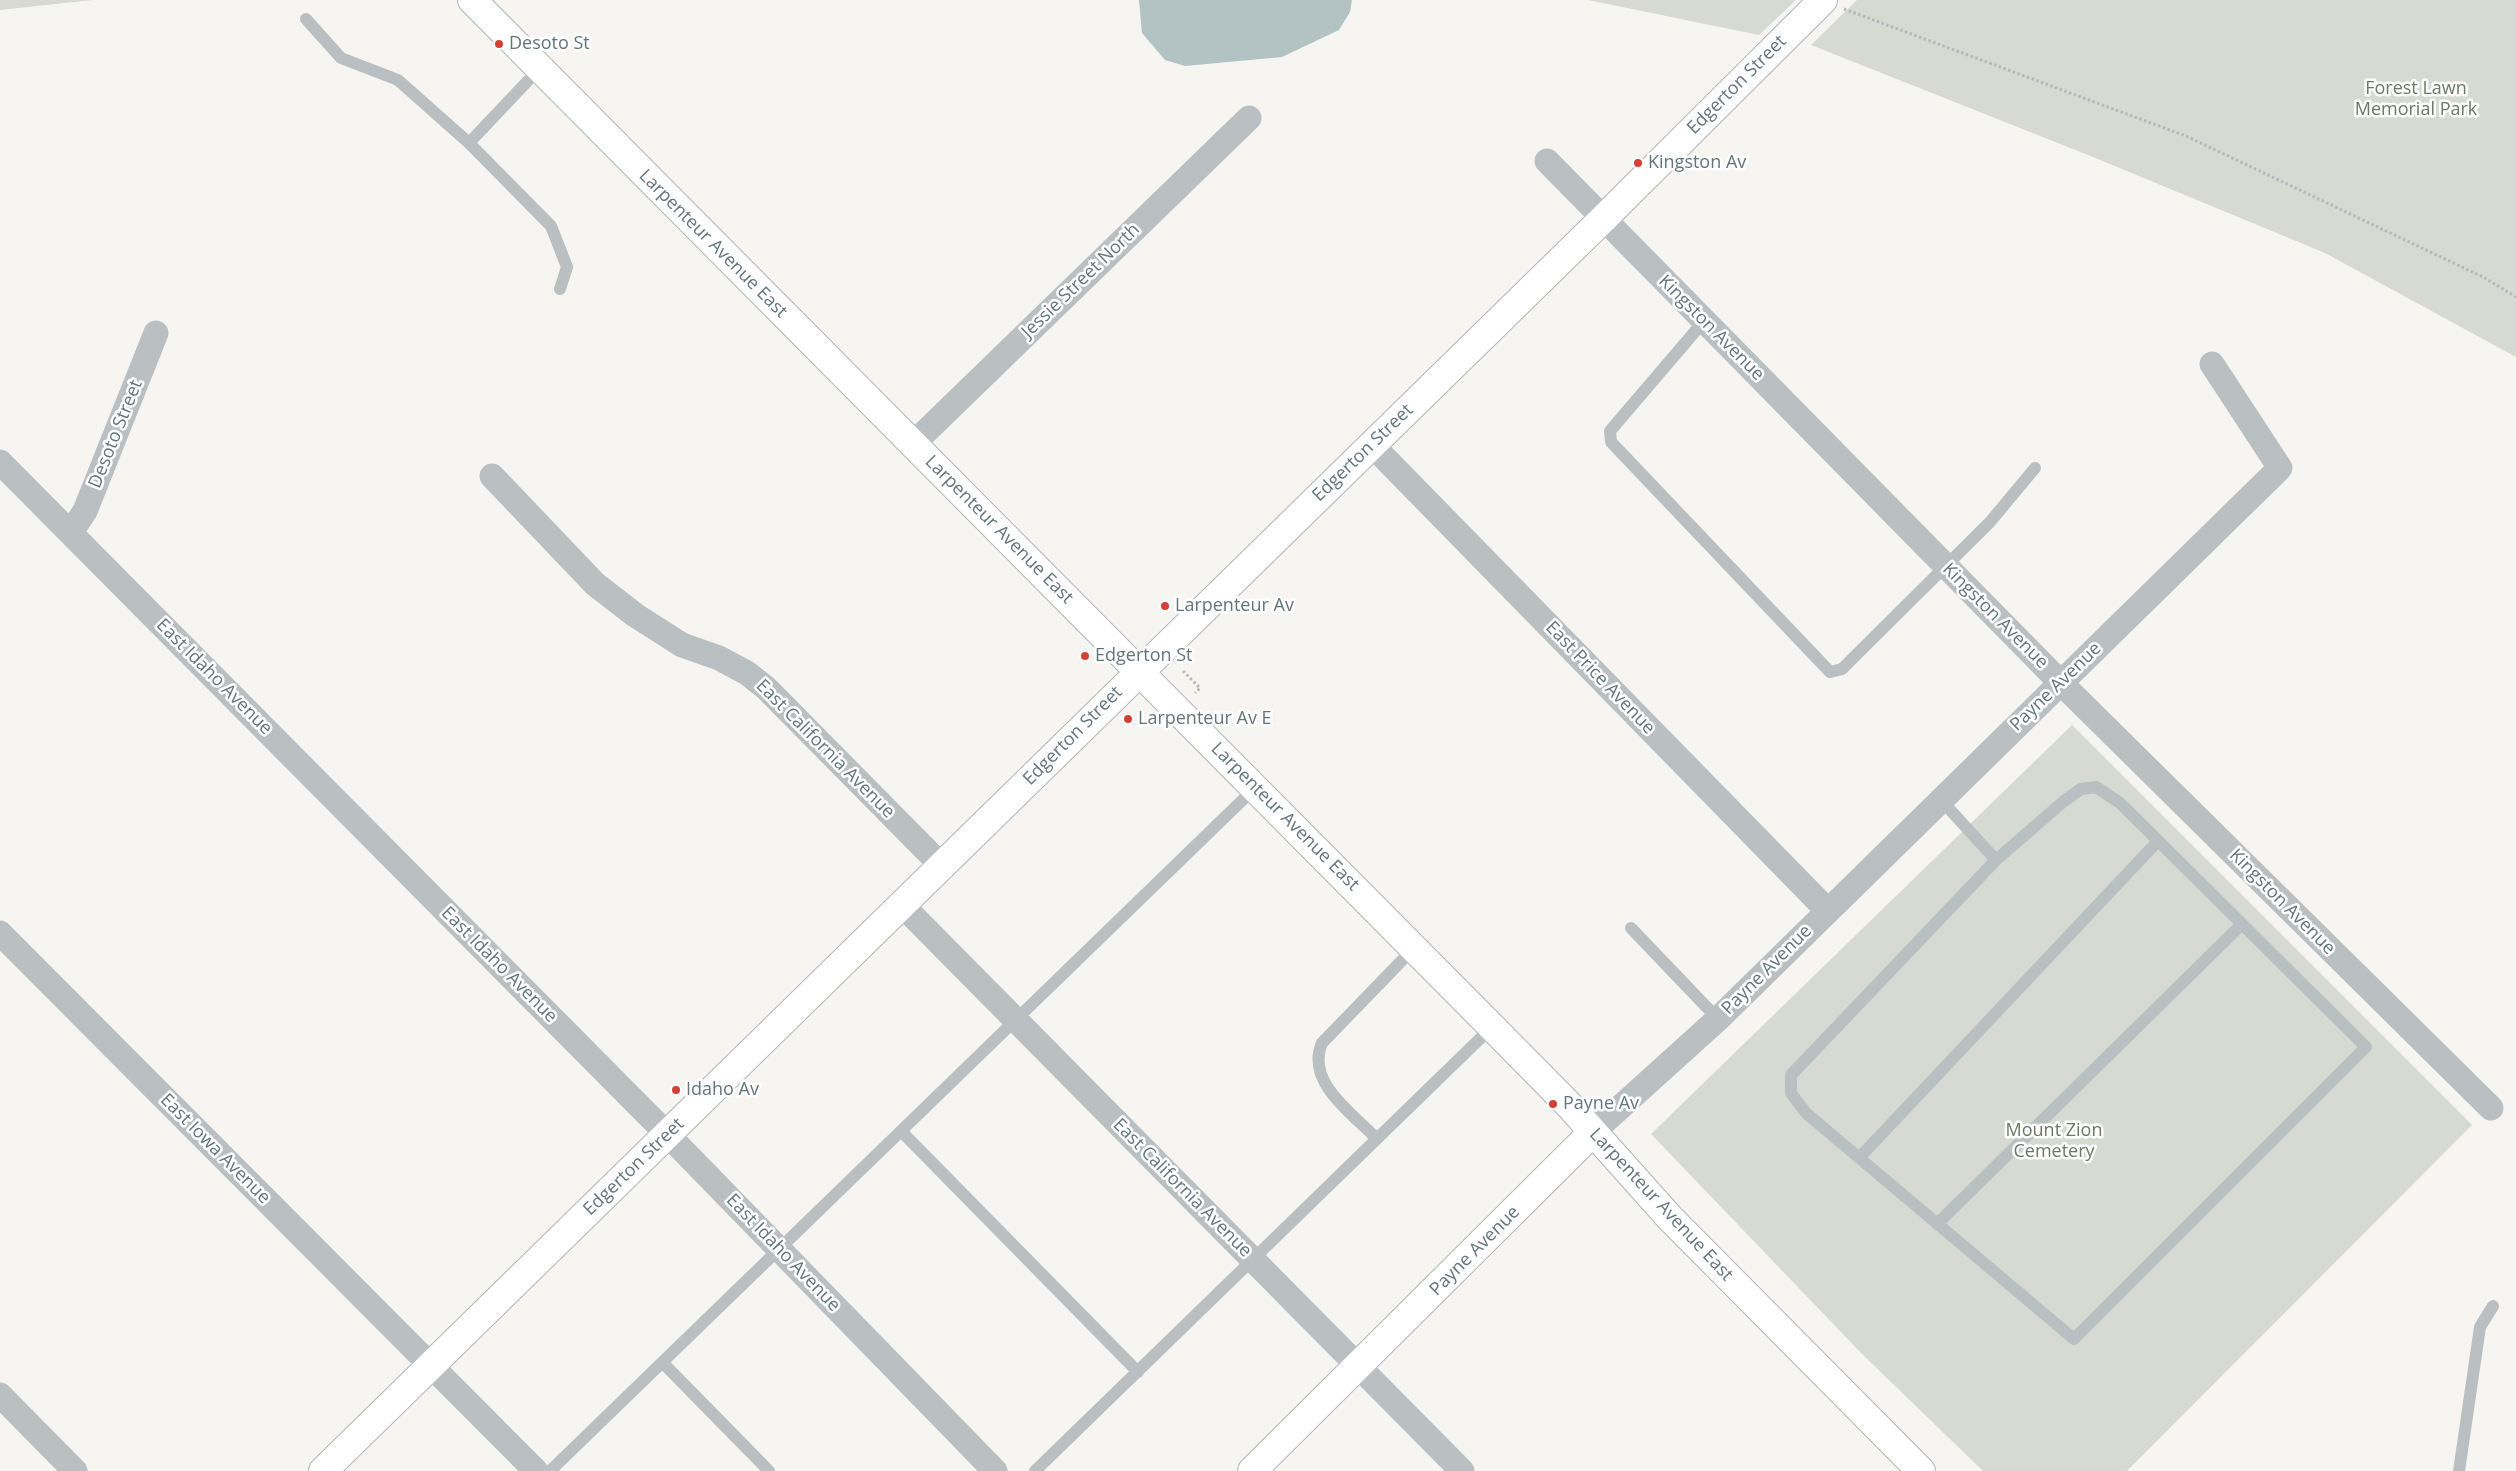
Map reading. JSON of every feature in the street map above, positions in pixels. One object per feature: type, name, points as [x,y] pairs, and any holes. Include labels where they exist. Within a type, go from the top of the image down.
[{"type":"street","name":"Larpenteur Avenue East","points":[[472,0],[1492,1026],[1593,1132],[1714,1264],[1921,1471]]},
{"type":"street","name":"Edgerton Street","points":[[323,1471],[1604,218],[1831,4]]},
{"type":"street","name":"Jessie Street North","points":[[913,444],[1249,118]]},
{"type":"street","name":"Kingston Avenue","points":[[1547,161],[2060,683],[2491,1108]]},
{"type":"street","name":"Desoto Street","points":[[71,532],[85,511],[156,333]]},
{"type":"street","name":"Payne Avenue","points":[[1252,1471],[1593,1132],[1718,1019],[1827,910],[2280,468],[2212,364]]},
{"type":"street","name":"East Price Avenue","points":[[1372,445],[1827,910]]},
{"type":"street","name":"East Idaho Avenue","points":[[0,462],[667,1134],[995,1471]]},
{"type":"street","name":"East California Avenue","points":[[492,476],[595,584],[635,615],[682,645],[719,658],[747,673],[766,688],[942,866]]},
{"type":"street","name":"East California Avenue","points":[[902,905],[1462,1471]]},
{"type":"street","name":"East Iowa Avenue","points":[[0,933],[536,1471]]},
{"type":"street","points":[[0,1395],[75,1471]]},
{"type":"lane","points":[[306,19],[340,58],[398,80],[469,143],[551,226],[566,267],[560,289]]},
{"type":"lane","points":[[469,143],[539,69]]},
{"type":"lane","points":[[1704,321],[1610,431],[1611,442],[1830,672],[1842,669],[1946,566],[1990,522],[2035,468]]},
{"type":"lane","points":[[2096,787],[2120,804],[2158,841],[2366,1047],[2074,1339],[1806,1113],[1791,1093],[1791,1075],[1996,860],[2082,789],[2096,787]]},
{"type":"lane","points":[[550,1471],[1255,788]]},
{"type":"lane","points":[[1941,800],[1996,860]]},
{"type":"lane","points":[[1859,1158],[2158,841]]},
{"type":"lane","points":[[1937,1224],[2242,924]]},
{"type":"lane","points":[[1631,928],[1718,1019]]},
{"type":"lane","points":[[1377,1138],[1329,1090],[1320,1075],[1316,1055],[1322,1043],[1414,948]]},
{"type":"lane","points":[[1035,1471],[1254,1260],[1492,1026]]},
{"type":"lane","points":[[902,1132],[1138,1372]]},
{"type":"lane","points":[[2459,1471],[2480,1327],[2493,1306]]},
{"type":"lane","points":[[663,1363],[769,1471]]},
{"type":"path","points":[[1831,4],[2186,136],[2483,277],[2516,297]]},
{"type":"path","points":[[1183,672],[1200,688],[1195,693]]},
{"type":"green space","points":[[0,0],[93,0],[0,10]]},
{"type":"green space","points":[[1588,0],[1796,0],[1759,35]]},
{"type":"green space","name":"Forest Lawn Memorial Park","points":[[1857,0],[2516,0],[2516,357],[2325,253],[2093,157],[1811,45]]},
{"type":"green space","name":"Mount Zion Cemetery","points":[[2072,725],[2472,1125],[2127,1471],[1983,1471],[1862,1354],[1651,1134]]},
{"type":"shaded area","points":[[1139,0],[1352,0],[1350,12],[1339,30],[1282,57],[1185,66],[1165,60],[1142,33]]},
{"type":"place","name":"Desoto St","points":[[499,44]]},
{"type":"place","name":"Kingston Av","points":[[1638,163]]},
{"type":"place","name":"Larpenteur Av","points":[[1165,606]]},
{"type":"place","name":"Edgerton St","points":[[1085,656]]},
{"type":"place","name":"Larpenteur Av E","points":[[1128,719]]},
{"type":"place","name":"Idaho Av","points":[[676,1090]]},
{"type":"place","name":"Payne Av","points":[[1553,1104]]}]
